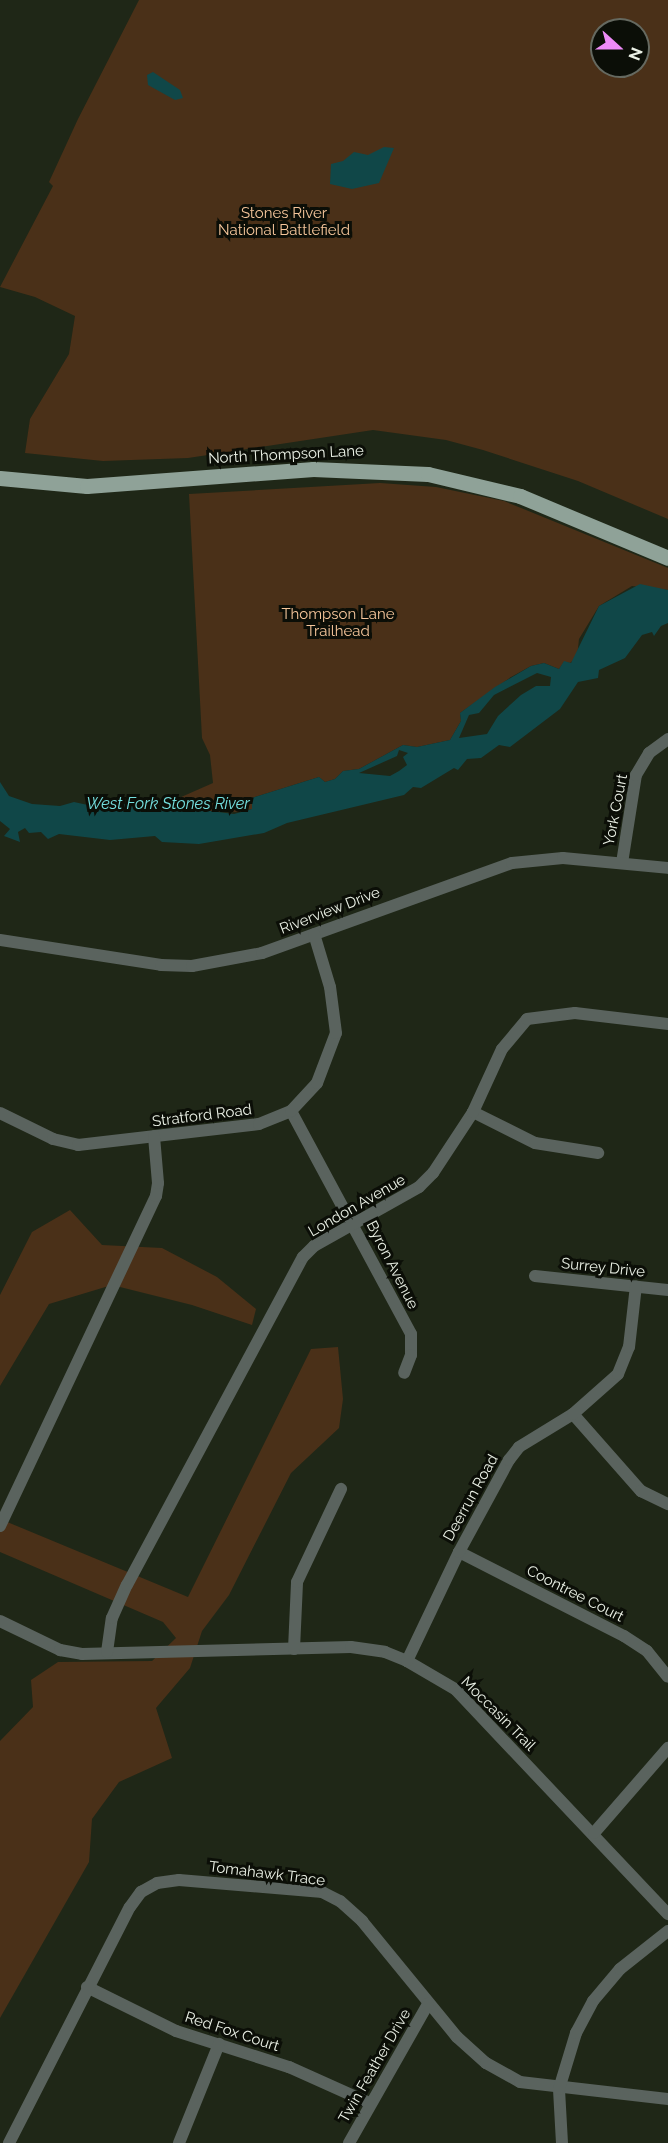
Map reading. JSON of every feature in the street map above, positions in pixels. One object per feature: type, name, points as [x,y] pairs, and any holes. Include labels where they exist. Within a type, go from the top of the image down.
[{"type":"main road","name":"North Thompson Lane","points":[[0,478],[87,486],[313,469],[416,472],[520,496],[668,558]]},
{"type":"street","name":"York Court","points":[[622,863],[636,775],[649,753],[668,739]]},
{"type":"street","name":"Riverview Drive","points":[[0,940],[148,963],[192,966],[262,953],[512,863],[563,858],[668,868]]},
{"type":"street","name":"Stratford Road","points":[[0,1113],[53,1139],[78,1145],[259,1124],[291,1111],[317,1083],[336,1033],[330,987],[314,934]]},
{"type":"street","name":"London Avenue","points":[[107,1652],[112,1618],[132,1575],[303,1257],[354,1222],[419,1187],[449,1152],[473,1112],[502,1049],[527,1019],[575,1013],[668,1024]]},
{"type":"street","name":"Byron Avenue","points":[[291,1111],[354,1222],[411,1334],[411,1355],[404,1373]]},
{"type":"street","points":[[473,1112],[535,1143],[598,1153]]},
{"type":"street","points":[[0,1526],[133,1243],[158,1183],[154,1137]]},
{"type":"street","name":"Surrey Drive","points":[[535,1276],[668,1290]]},
{"type":"street","name":"Deerrun Road","points":[[408,1661],[491,1489],[519,1448],[573,1414],[618,1374],[625,1361],[636,1286]]},
{"type":"street","points":[[573,1414],[641,1491],[668,1504]]},
{"type":"street","points":[[294,1649],[297,1582],[341,1489]]},
{"type":"street","name":"Coontree Court","points":[[459,1552],[624,1636],[647,1651],[668,1677]]},
{"type":"street","name":"Moccasin Trail","points":[[0,1621],[60,1650],[82,1654],[351,1647],[385,1652],[408,1661],[455,1689],[594,1833],[668,1914]]},
{"type":"street","points":[[594,1833],[668,1748]]},
{"type":"street","name":"Tomahawk Trace","points":[[9,2143],[87,1987],[141,1892],[157,1883],[179,1880],[322,1892],[340,1901],[381,1942],[428,2004],[486,2063],[520,2082],[559,2089],[668,2099]]},
{"type":"street","points":[[562,2143],[559,2089],[576,2033],[593,2001],[620,1969],[668,1931]]},
{"type":"street","name":"Red Fox Court","points":[[87,1987],[176,2031],[289,2067],[369,2103]]},
{"type":"street","name":"Twin Feather Drive","points":[[349,2143],[369,2103],[428,2004]]},
{"type":"street","points":[[179,2143],[219,2044]]},
{"type":"green space","name":"Stones River National Battlefield","points":[[139,0],[668,0],[668,519],[578,481],[483,450],[446,440],[373,430],[188,458],[103,461],[25,453],[30,419],[69,354],[75,316],[35,297],[0,287],[53,186],[49,182],[78,119]]},
{"type":"green space","name":"Thompson Lane Trailhead","points":[[380,483],[436,487],[504,501],[668,568],[668,590],[632,586],[599,606],[579,639],[577,657],[570,663],[564,662],[559,669],[544,663],[531,666],[511,677],[460,713],[461,721],[450,740],[417,747],[403,745],[359,769],[343,771],[335,779],[325,782],[319,777],[252,798],[252,809],[241,812],[192,811],[163,805],[213,783],[210,755],[202,738],[189,494]]},
{"type":"green space","points":[[70,1210],[102,1245],[162,1248],[217,1277],[256,1309],[252,1325],[192,1305],[112,1285],[49,1304],[0,1386],[0,1295],[32,1232]]},
{"type":"green space","points":[[338,1347],[343,1399],[339,1428],[291,1473],[229,1595],[202,1631],[190,1668],[156,1708],[172,1758],[119,1782],[92,1819],[89,1862],[0,2018],[0,1741],[33,1707],[31,1680],[58,1662],[152,1661],[176,1638],[163,1622],[0,1552],[0,1519],[188,1597],[311,1349]]},
{"type":"water","points":[[153,72],[180,90],[183,98],[175,100],[148,85],[147,75]]},
{"type":"water","points":[[384,147],[394,148],[379,183],[352,189],[330,184],[331,164],[343,161],[354,152],[368,155]]},
{"type":"water","points":[[640,584],[668,590],[668,623],[661,626],[654,636],[652,632],[642,635],[625,658],[599,670],[598,678],[578,682],[560,709],[510,747],[499,745],[481,758],[467,759],[458,770],[454,768],[421,788],[413,787],[404,795],[287,823],[264,833],[199,844],[162,842],[155,836],[110,840],[59,834],[48,839],[41,832],[29,833],[25,828],[18,832],[20,842],[4,836],[10,829],[0,821],[0,782],[9,796],[32,804],[60,806],[74,802],[97,807],[109,800],[141,809],[163,805],[234,814],[252,809],[252,798],[319,777],[325,782],[335,779],[343,771],[359,769],[403,745],[417,747],[450,740],[461,721],[460,713],[495,687],[531,666],[544,663],[559,669],[564,661],[571,663],[599,606]],"holes":[[[537,673],[551,677],[550,686],[536,686],[521,695],[498,716],[487,734],[459,738],[469,715],[479,713],[494,695]],[[399,750],[408,753],[403,757],[407,765],[399,771],[390,776],[359,773],[397,756]]]},
{"type":"water label","name":"West Fork Stones River","points":[[168,804]]}]
